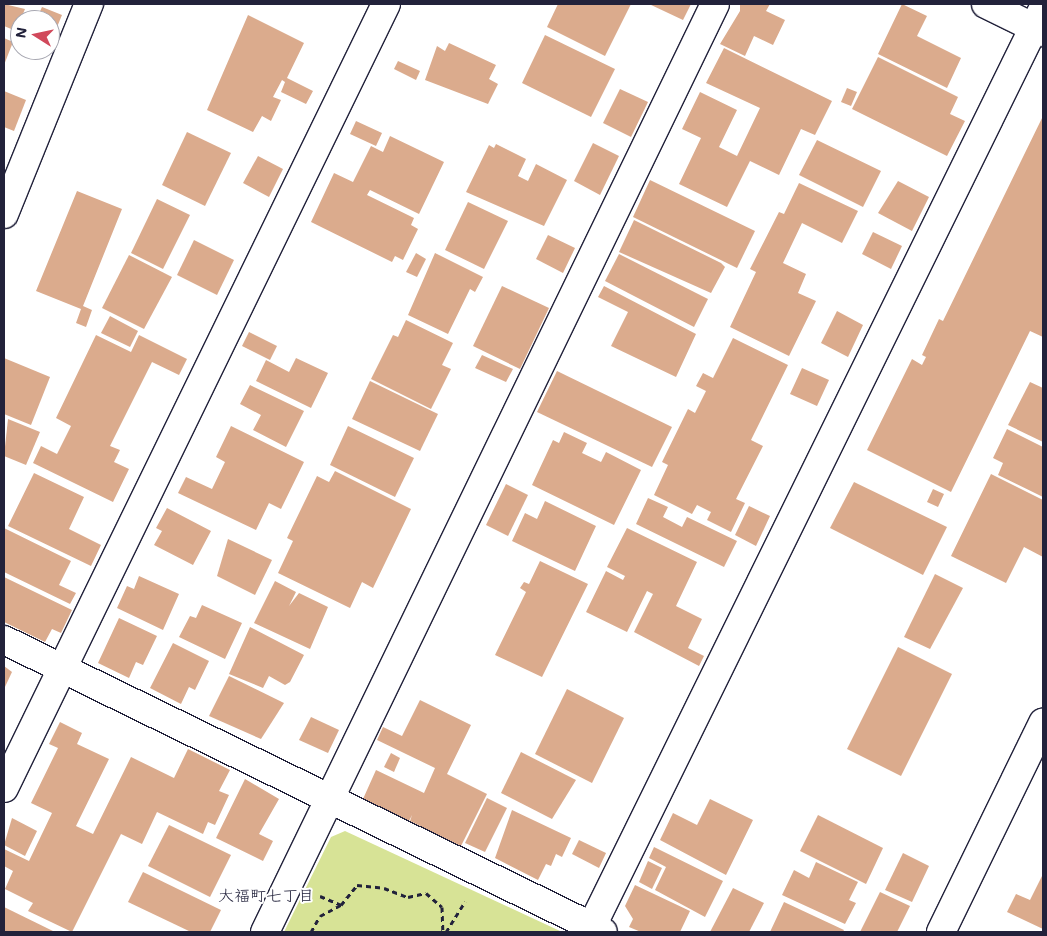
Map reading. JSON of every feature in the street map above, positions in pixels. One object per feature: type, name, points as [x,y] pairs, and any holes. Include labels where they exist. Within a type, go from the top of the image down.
[{"type":"street","points":[[4,214],[89,4]]},
{"type":"street","points":[[4,788],[386,4]]},
{"type":"street","points":[[265,932],[715,4]]},
{"type":"street","points":[[4,640],[594,930],[1040,23],[986,4]]},
{"type":"street","points":[[940,932],[1043,723]]},
{"type":"path","points":[[293,875],[319,896],[341,905]]},
{"type":"path","points":[[311,932],[320,916],[341,905],[357,885],[384,888],[408,898],[426,893],[442,907],[443,932]]},
{"type":"green space","points":[[345,831],[561,932],[284,932],[331,837]]},
{"type":"building","points":[[4,4],[25,9],[10,10],[10,28],[4,26]]},
{"type":"building","points":[[558,4],[631,4],[605,56],[547,27]]},
{"type":"building","points":[[649,4],[691,4],[683,20]]},
{"type":"building","points":[[740,4],[770,4],[766,11],[785,20],[773,45],[754,36],[745,56],[720,44],[740,11]]},
{"type":"building","points":[[902,4],[927,16],[917,36],[961,58],[947,88],[878,54]]},
{"type":"building","points":[[248,15],[304,43],[287,78],[313,91],[306,104],[281,92],[285,82],[282,80],[273,97],[281,100],[271,121],[262,116],[253,132],[207,110]]},
{"type":"building","points":[[545,35],[615,69],[591,117],[522,83]]},
{"type":"building","points":[[4,38],[10,41],[10,50],[4,65]]},
{"type":"building","points":[[449,43],[496,65],[489,79],[498,84],[488,104],[425,80],[437,46],[445,51]]},
{"type":"building","points":[[724,48],[832,101],[815,135],[801,129],[779,175],[750,161],[727,207],[679,184],[701,138],[682,129],[700,92],[737,110],[719,147],[737,156],[760,108],[706,83]]},
{"type":"building","points":[[878,57],[958,97],[950,114],[965,121],[947,156],[852,109]]},
{"type":"building","points":[[398,61],[420,71],[416,80],[394,69]]},
{"type":"building","points":[[847,88],[857,92],[851,106],[841,102]]},
{"type":"building","points":[[620,89],[648,102],[631,137],[603,123]]},
{"type":"building","points":[[4,91],[26,100],[14,131],[4,127]]},
{"type":"building","points":[[1043,116],[1043,337],[1030,331],[951,492],[867,450],[912,359],[922,365],[926,357],[922,355],[939,319],[943,321]]},
{"type":"building","points":[[356,121],[382,133],[376,146],[350,134]]},
{"type":"building","points":[[187,132],[231,153],[205,206],[162,185]]},
{"type":"building","points":[[390,136],[444,162],[419,214],[370,190],[367,195],[414,218],[411,225],[418,229],[403,260],[395,256],[392,262],[311,222],[334,173],[353,182],[371,146],[383,152]]},
{"type":"building","points":[[817,140],[881,171],[863,207],[799,175]]},
{"type":"building","points":[[593,143],[619,156],[600,195],[574,181]]},
{"type":"building","points":[[496,144],[526,159],[518,176],[528,181],[536,164],[567,180],[544,226],[466,192],[489,145],[494,148]]},
{"type":"building","points":[[258,156],[283,169],[269,197],[243,183]]},
{"type":"building","points":[[650,180],[755,231],[737,268],[633,217]]},
{"type":"building","points":[[898,181],[929,197],[912,231],[878,213]]},
{"type":"building","points":[[799,183],[858,211],[842,243],[802,223],[783,263],[806,274],[798,293],[816,301],[789,356],[730,327],[756,272],[750,269],[779,212],[784,214]]},
{"type":"building","points":[[77,191],[122,209],[83,306],[92,310],[86,327],[76,323],[81,309],[36,291]]},
{"type":"building","points":[[157,199],[190,215],[163,269],[131,253]]},
{"type":"building","points":[[468,202],[508,221],[484,269],[445,250]]},
{"type":"building","points":[[634,220],[721,263],[725,267],[711,293],[619,252]]},
{"type":"building","points":[[873,232],[902,246],[891,269],[862,254]]},
{"type":"building","points":[[548,235],[575,248],[563,273],[536,259]]},
{"type":"building","points":[[194,240],[234,260],[217,295],[177,275]]},
{"type":"building","points":[[416,253],[426,259],[417,277],[406,272]]},
{"type":"building","points":[[435,253],[483,277],[475,292],[470,289],[448,334],[408,315]]},
{"type":"building","points":[[619,254],[708,299],[694,327],[605,281]]},
{"type":"building","points":[[129,255],[172,277],[144,329],[102,308]]},
{"type":"building","points":[[502,286],[549,308],[520,369],[473,346]]},
{"type":"building","points":[[604,286],[696,334],[676,377],[611,346],[628,312],[598,297]]},
{"type":"building","points":[[837,311],[863,325],[848,357],[821,343]]},
{"type":"building","points":[[110,316],[138,331],[130,347],[101,333]]},
{"type":"building","points":[[406,320],[453,343],[442,365],[451,369],[431,409],[371,379],[393,335],[398,337]]},
{"type":"building","points":[[249,332],[277,346],[270,360],[242,346]]},
{"type":"building","points":[[96,335],[131,352],[139,335],[187,359],[179,375],[152,362],[110,446],[120,450],[114,462],[129,469],[113,502],[33,463],[41,446],[57,454],[71,426],[56,418]]},
{"type":"building","points":[[733,338],[788,365],[751,440],[763,446],[736,499],[745,503],[731,532],[707,520],[711,512],[697,505],[692,514],[654,495],[668,465],[662,462],[688,409],[695,413],[706,391],[696,386],[703,373],[713,378]]},
{"type":"building","points":[[482,355],[513,369],[506,382],[475,368]]},
{"type":"building","points":[[4,358],[50,377],[31,425],[4,414]]},
{"type":"building","points":[[296,358],[328,373],[311,408],[256,381],[266,360],[289,372]]},
{"type":"building","points":[[802,368],[829,380],[817,406],[790,394]]},
{"type":"building","points":[[557,371],[672,427],[652,467],[537,412]]},
{"type":"building","points":[[370,381],[438,414],[420,451],[352,419]]},
{"type":"building","points":[[1030,382],[1043,388],[1043,442],[1008,425]]},
{"type":"building","points":[[250,385],[304,411],[286,447],[253,430],[261,415],[240,404]]},
{"type":"building","points":[[8,419],[40,432],[26,465],[4,456]]},
{"type":"building","points":[[231,426],[304,462],[281,509],[269,503],[256,530],[178,493],[186,477],[212,489],[225,462],[216,457]]},
{"type":"building","points":[[348,426],[414,458],[395,497],[330,465]]},
{"type":"building","points":[[1007,429],[1043,447],[1043,497],[998,475],[1003,463],[993,458]]},
{"type":"building","points":[[564,432],[587,443],[582,453],[601,462],[606,452],[641,470],[614,525],[532,485],[553,440],[559,443]]},
{"type":"building","points":[[335,471],[411,509],[373,588],[362,582],[350,608],[278,573],[293,541],[287,538],[317,476],[329,482]]},
{"type":"building","points":[[34,473],[84,497],[69,529],[101,545],[91,566],[8,526]]},
{"type":"building","points":[[991,474],[1043,500],[1043,557],[1024,547],[1006,583],[951,556]]},
{"type":"building","points":[[854,482],[947,527],[923,575],[830,528]]},
{"type":"building","points":[[506,484],[528,495],[508,536],[486,525]]},
{"type":"building","points":[[933,489],[944,494],[938,507],[927,502]]},
{"type":"building","points":[[648,498],[668,507],[663,517],[682,527],[687,517],[737,541],[724,567],[636,524]]},
{"type":"building","points":[[545,501],[596,526],[575,571],[512,541],[525,513],[537,519]]},
{"type":"building","points":[[749,506],[770,516],[756,546],[735,535]]},
{"type":"building","points":[[167,508],[211,531],[193,565],[154,545],[162,531],[156,528]]},
{"type":"building","points":[[4,528],[71,561],[59,585],[76,593],[70,604],[4,572]]},
{"type":"building","points":[[627,528],[697,562],[676,606],[702,619],[688,648],[704,656],[699,666],[634,632],[653,594],[647,591],[627,632],[586,612],[606,571],[623,580],[625,576],[607,567]]},
{"type":"building","points":[[228,539],[272,560],[255,595],[217,576]]},
{"type":"building","points":[[540,561],[588,584],[542,677],[495,655],[526,592],[520,588],[524,582],[529,584]]},
{"type":"building","points":[[935,574],[963,588],[930,649],[904,637]]},
{"type":"building","points":[[139,576],[179,594],[163,630],[117,608],[127,586],[134,589]]},
{"type":"building","points":[[4,577],[72,610],[61,633],[52,629],[45,642],[4,622]]},
{"type":"building","points":[[275,581],[296,592],[289,606],[299,593],[328,607],[310,649],[254,623]]},
{"type":"building","points":[[202,605],[242,623],[225,659],[179,637],[190,616],[196,618]]},
{"type":"building","points":[[119,618],[157,636],[143,665],[136,662],[129,678],[98,663]]},
{"type":"building","points":[[250,627],[304,655],[290,682],[285,685],[269,676],[263,688],[229,674]]},
{"type":"building","points":[[173,643],[209,661],[195,690],[189,687],[181,704],[150,688]]},
{"type":"building","points":[[898,647],[952,674],[901,776],[847,749]]},
{"type":"building","points":[[4,666],[12,672],[4,689]]},
{"type":"building","points":[[229,676],[284,703],[261,739],[209,716]]},
{"type":"building","points":[[567,689],[624,718],[592,783],[535,754]]},
{"type":"building","points":[[420,700],[471,725],[447,774],[487,794],[461,846],[410,821],[412,815],[409,821],[363,799],[376,770],[424,793],[435,768],[377,740],[383,727],[402,736]]},
{"type":"building","points":[[311,717],[339,730],[328,753],[299,740]]},
{"type":"building","points":[[60,722],[82,733],[77,744],[109,759],[76,826],[93,834],[131,757],[174,778],[188,749],[230,770],[219,791],[229,795],[215,825],[208,822],[203,834],[157,812],[142,844],[121,834],[72,932],[28,911],[33,903],[5,889],[13,871],[4,866],[4,849],[29,861],[52,813],[31,803],[58,748],[49,744]]},
{"type":"building","points":[[521,752],[576,780],[552,819],[501,793]]},
{"type":"building","points":[[391,753],[400,758],[394,772],[384,767]]},
{"type":"building","points":[[245,779],[279,799],[259,834],[273,841],[263,861],[216,838]]},
{"type":"building","points":[[487,798],[507,808],[485,852],[465,843]]},
{"type":"building","points":[[710,799],[753,820],[726,875],[660,840],[673,813],[697,825]]},
{"type":"building","points":[[512,810],[571,838],[562,857],[556,854],[551,866],[546,864],[538,880],[495,858]]},
{"type":"building","points":[[818,815],[883,848],[866,884],[800,851]]},
{"type":"building","points":[[12,818],[37,831],[25,856],[4,845]]},
{"type":"building","points":[[169,825],[231,855],[210,897],[148,866]]},
{"type":"building","points":[[579,840],[606,853],[599,868],[572,854]]},
{"type":"building","points":[[654,847],[723,881],[705,917],[655,890],[666,867],[649,858]]},
{"type":"building","points":[[903,853],[929,866],[912,902],[885,890]]},
{"type":"building","points":[[648,861],[662,868],[652,889],[639,882]]},
{"type":"building","points":[[816,862],[858,882],[849,900],[856,903],[845,924],[782,895],[794,870],[809,878]]},
{"type":"building","points":[[143,872],[221,910],[210,932],[191,932],[128,902]]},
{"type":"building","points":[[1043,874],[1043,929],[1007,912],[1016,894],[1030,900]]},
{"type":"building","points":[[635,885],[690,911],[680,932],[641,932],[629,927],[633,919],[625,906]]},
{"type":"building","points":[[733,888],[764,903],[749,932],[710,932]]},
{"type":"building","points":[[880,892],[910,906],[897,932],[860,932]]},
{"type":"building","points":[[784,902],[844,930],[843,932],[770,932]]},
{"type":"building","points":[[4,907],[55,932],[4,932]]},
{"type":"district","name":"大福町七丁目","points":[[266,895]]}]
